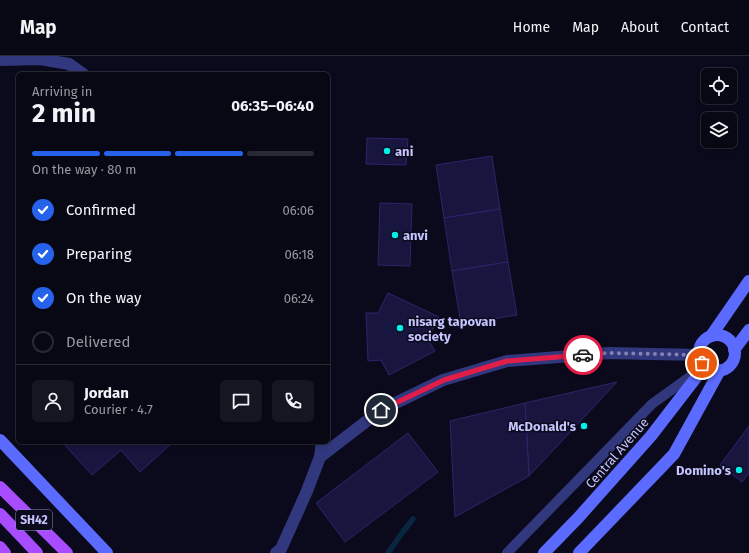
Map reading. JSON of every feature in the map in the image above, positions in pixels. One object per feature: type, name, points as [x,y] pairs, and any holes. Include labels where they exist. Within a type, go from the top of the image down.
[{"type":"main road","points":[[711,336],[749,281]]},
{"type":"main road","points":[[734,350],[728,339],[717,335],[711,336],[702,343],[699,349],[699,355],[705,366],[714,370],[725,368],[730,365],[734,350],[749,330]]},
{"type":"main road","name":"Central Avenue","points":[[544,553],[578,518],[652,436],[705,366]]},
{"type":"main road","points":[[579,553],[674,454],[720,370]]},
{"type":"main road","points":[[0,440],[107,553]]},
{"type":"main road","name":"SH42","points":[[0,487],[67,553]]},
{"type":"main road","points":[[0,514],[37,553]]},
{"type":"main road","points":[[0,547],[5,553]]},
{"type":"street","points":[[0,60],[42,58],[69,64],[81,72]]},
{"type":"street","points":[[320,457],[381,410],[444,380],[507,361],[609,353],[699,355]]},
{"type":"street","points":[[276,553],[281,548],[307,491],[320,457],[322,444]]},
{"type":"lane","points":[[507,553],[652,404],[705,366]]},
{"type":"building","name":"ani","points":[[367,138],[408,139],[406,165],[366,164]]},
{"type":"building","points":[[492,156],[500,209],[444,218],[436,165]]},
{"type":"building","name":"anvi","points":[[380,203],[412,204],[410,266],[378,265]]},
{"type":"building","points":[[500,209],[508,262],[452,271],[444,218]]},
{"type":"building","points":[[508,262],[517,315],[461,324],[452,271]]},
{"type":"building","name":"nisarg tapovan society","points":[[388,293],[439,317],[428,339],[435,351],[389,375],[381,360],[368,361],[366,313],[378,313]]},
{"type":"building","points":[[617,382],[529,476],[525,403]]},
{"type":"building","points":[[525,403],[529,476],[455,517],[450,421]]},
{"type":"building","points":[[749,426],[749,473],[742,482],[720,465]]},
{"type":"building","points":[[408,433],[438,472],[345,542],[316,503]]},
{"type":"building","points":[[64,444],[171,444],[140,472],[121,450],[92,475]]},
{"type":"waterway","points":[[388,553],[413,519]]},
{"type":"way so far","points":[[583,355],[609,353],[699,355],[702,363]]},
{"type":"place","name":"ani","points":[[387,151]]},
{"type":"place","name":"anvi","points":[[395,235]]},
{"type":"place","name":"nisarg tapovan society","points":[[400,328]]},
{"type":"place","name":"McDonald's","points":[[584,426]]},
{"type":"place","name":"Domino's","points":[[739,470]]},
{"type":"route","points":[[381,410],[444,380],[507,361],[583,355]]}]
